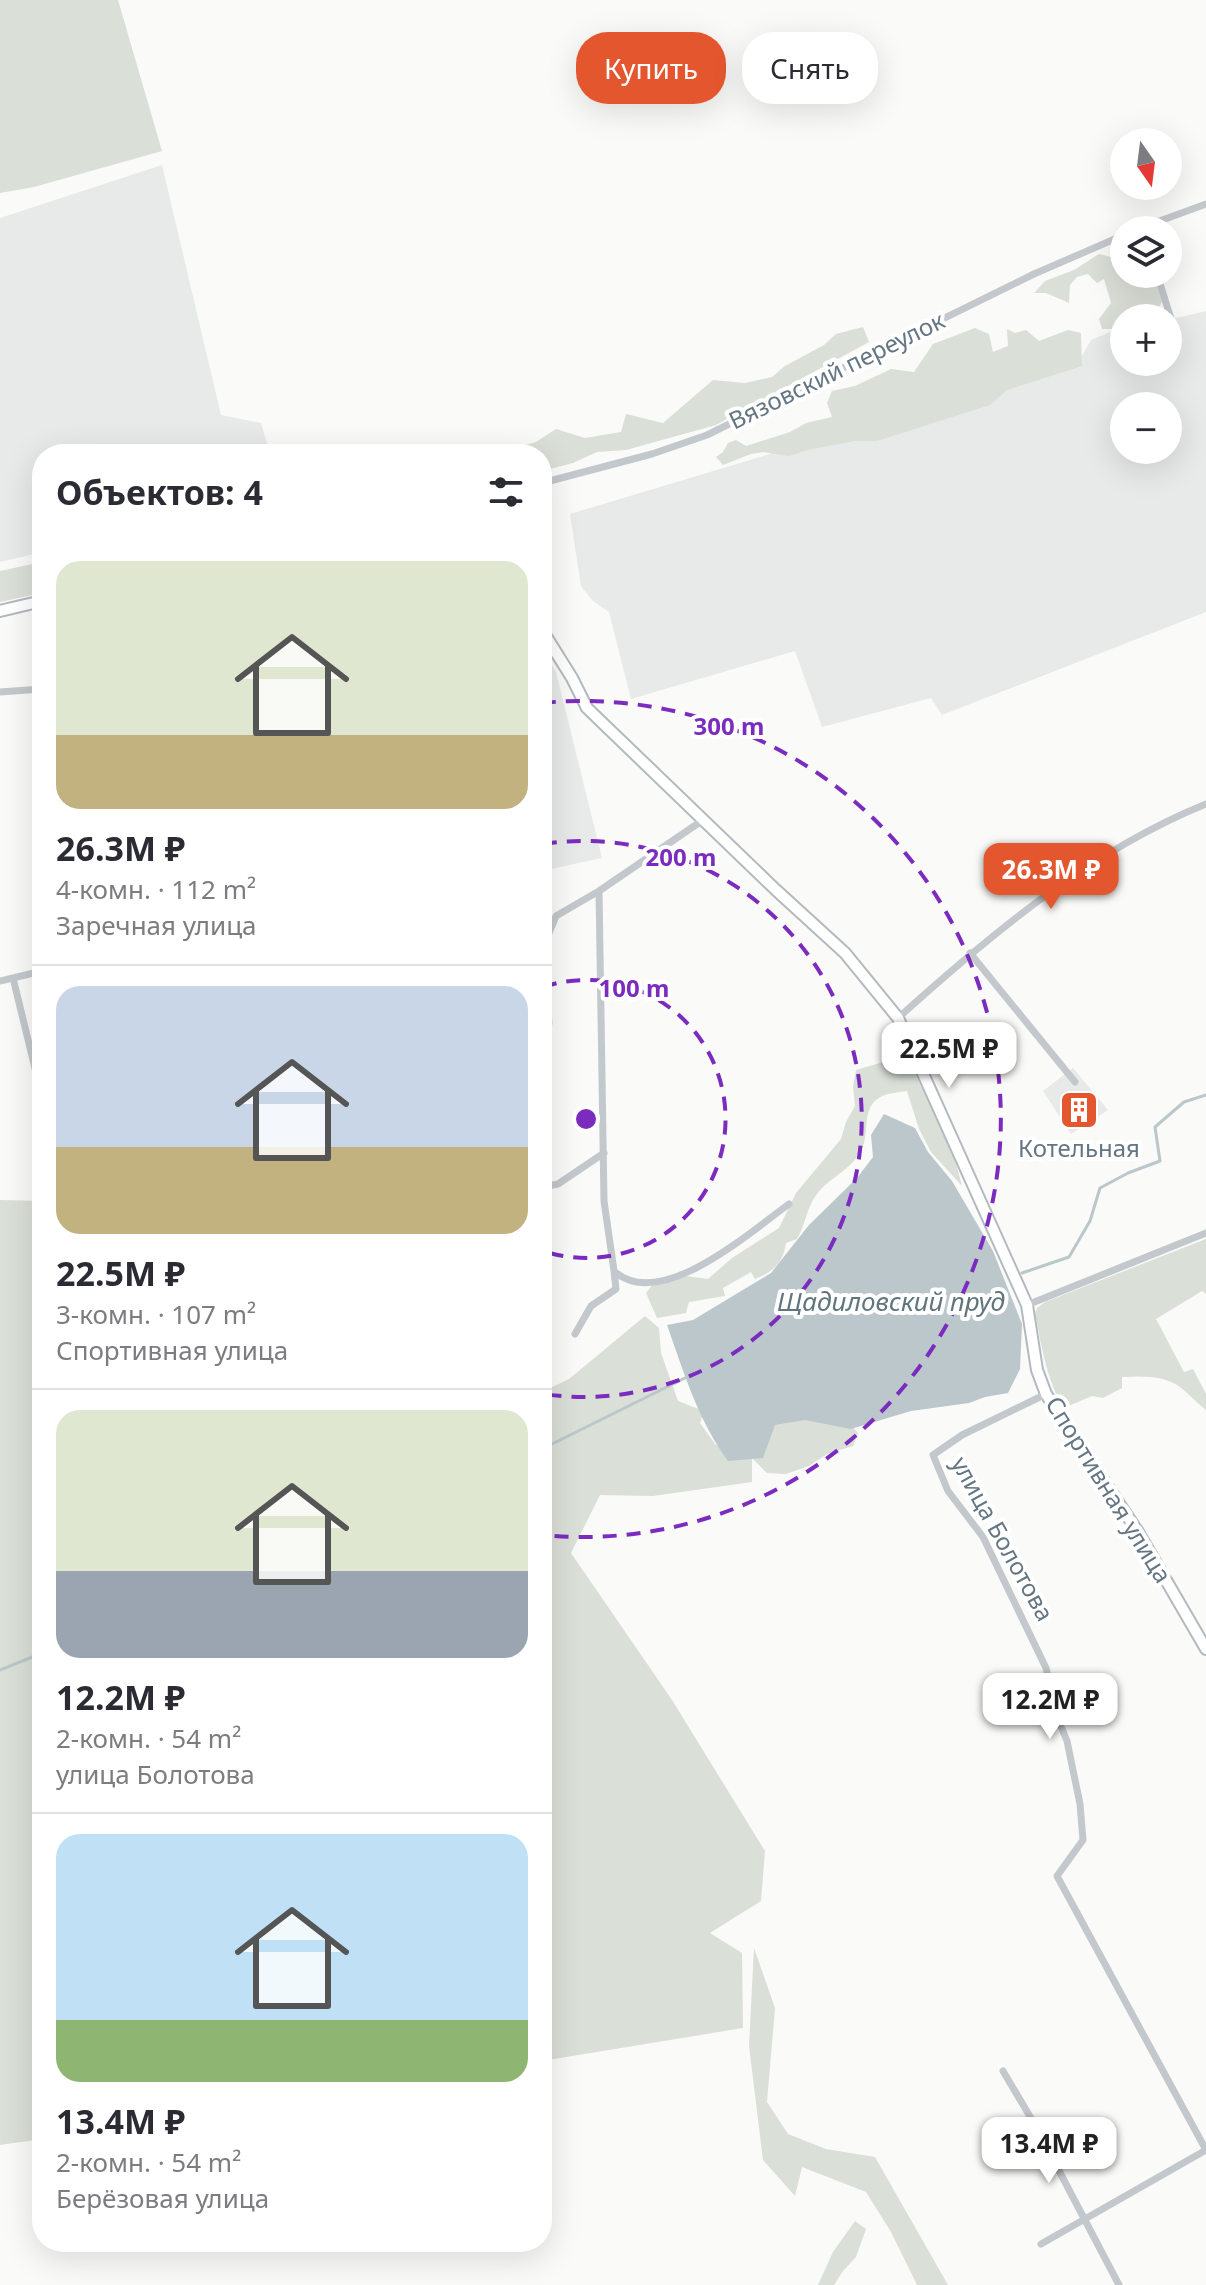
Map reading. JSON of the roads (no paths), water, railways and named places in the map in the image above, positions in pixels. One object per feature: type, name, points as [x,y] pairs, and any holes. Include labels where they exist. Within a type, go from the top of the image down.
[{"type":"street","points":[[1174,216],[1206,204]]},
{"type":"street","name":"Вязовский переулок","points":[[552,480],[652,454],[707,435],[1034,274],[1110,241]]},
{"type":"street","points":[[0,611],[32,603]]},
{"type":"street","name":"Спортивная улица","points":[[552,646],[587,708],[845,953],[898,1018],[1027,1305],[1037,1370],[1046,1394],[1138,1532],[1206,1649]]},
{"type":"street","points":[[0,692],[32,690]]},
{"type":"street","points":[[898,1018],[970,953],[1063,884],[1182,814],[1206,804]]},
{"type":"street","points":[[552,926],[556,916],[599,891],[703,820]]},
{"type":"street","points":[[575,1334],[591,1306],[616,1289],[604,1201],[599,891]]},
{"type":"street","points":[[970,953],[1075,1082]]},
{"type":"street","points":[[0,981],[32,973]]},
{"type":"street","points":[[13,978],[32,1056]]},
{"type":"street","points":[[552,1185],[604,1153]]},
{"type":"street","points":[[614,1271],[629,1281],[658,1284],[683,1276],[789,1204]]},
{"type":"street","points":[[1027,1305],[1206,1233]]},
{"type":"street","name":"улица Болотова","points":[[1046,1394],[962,1435],[933,1455],[948,1491],[983,1537],[1046,1668],[1072,1766],[1083,1840],[1057,1876],[1206,2150]]},
{"type":"street","points":[[1003,2071],[1119,2285]]},
{"type":"street","points":[[1041,2244],[1206,2150]]},
{"type":"water","name":"Щадиловский пруд","points":[[884,1114],[915,1128],[928,1152],[952,1181],[993,1251],[1022,1324],[1020,1369],[1008,1393],[969,1403],[911,1411],[851,1429],[805,1420],[775,1425],[763,1458],[728,1461],[700,1413],[667,1325],[693,1320],[771,1273],[809,1225],[857,1178],[873,1157],[871,1135]]},
{"type":"waterway","points":[[1022,1273],[1069,1257],[1090,1221],[1100,1188],[1160,1161],[1155,1127],[1184,1102],[1206,1095]]},
{"type":"waterway","points":[[552,1444],[685,1378]]},
{"type":"waterway","points":[[0,1670],[32,1657]]},
{"type":"place","name":"Котельная","points":[[1079,1110]]}]
